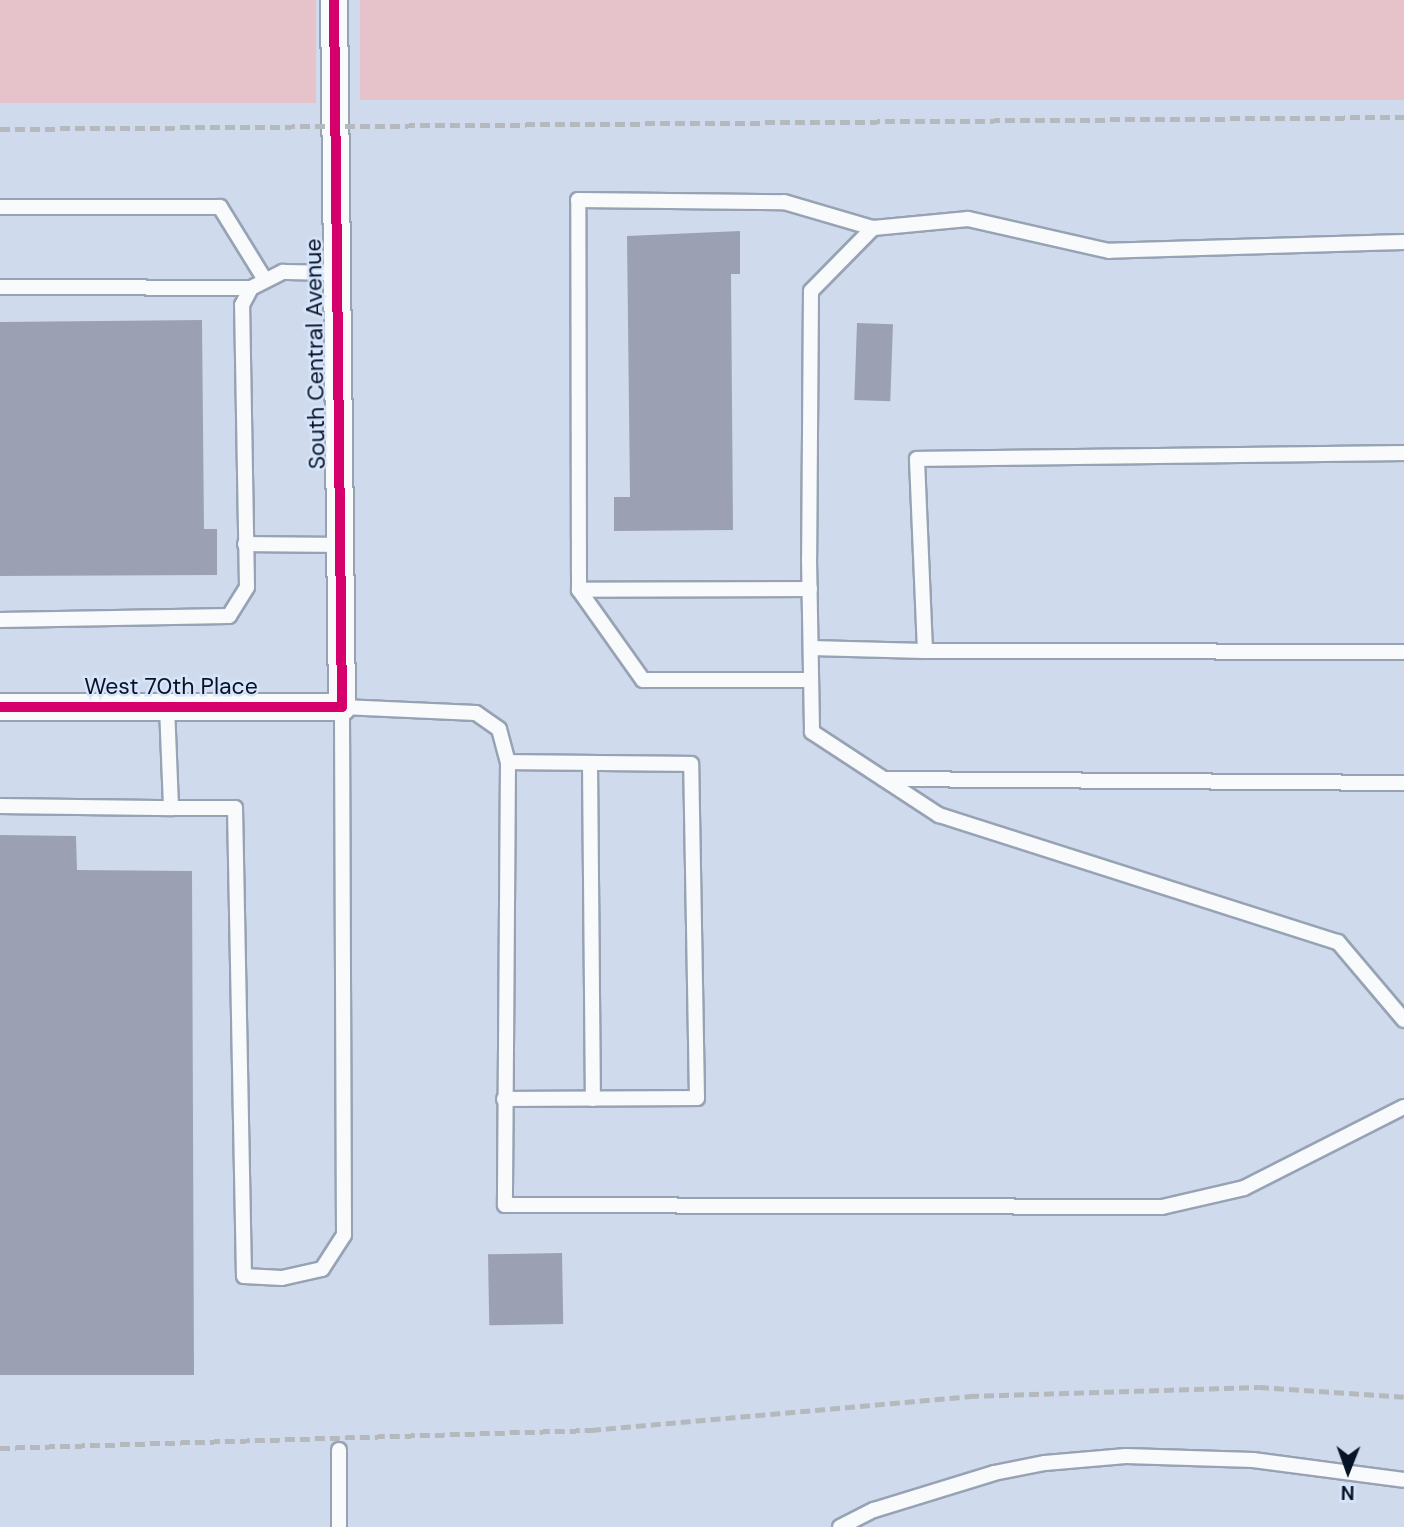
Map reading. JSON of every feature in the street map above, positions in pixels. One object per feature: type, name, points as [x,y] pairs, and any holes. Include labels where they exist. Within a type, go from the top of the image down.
[{"type":"street","name":"South Central Avenue","points":[[334,0],[338,545],[342,707]]},
{"type":"street","name":"West 70th Place","points":[[0,707],[342,707]]},
{"type":"lane","points":[[811,681],[643,680],[579,590],[578,200],[784,202],[873,228],[968,219],[1109,251],[1404,242]]},
{"type":"lane","points":[[0,207],[220,207],[265,279]]},
{"type":"lane","points":[[873,228],[811,291],[812,732],[939,815],[1338,942],[1404,1020]]},
{"type":"lane","points":[[0,620],[229,616],[247,587],[242,304],[251,288],[283,272],[336,273]]},
{"type":"lane","points":[[0,288],[251,288]]},
{"type":"lane","points":[[925,651],[917,459],[1404,453]]},
{"type":"lane","points":[[245,544],[338,545]]},
{"type":"lane","points":[[579,590],[810,589]]},
{"type":"lane","points":[[811,648],[925,651],[1404,652]]},
{"type":"lane","points":[[167,707],[171,808]]},
{"type":"lane","points":[[0,806],[235,808],[244,1276],[282,1278],[322,1269],[344,1235],[342,707],[476,713],[499,729],[508,762],[505,1205],[1162,1207],[1244,1188],[1404,1107]]},
{"type":"lane","points":[[505,1099],[697,1098],[691,764],[508,762]]},
{"type":"lane","points":[[590,763],[593,1099]]},
{"type":"lane","points":[[884,779],[1404,783]]},
{"type":"lane","points":[[339,1450],[339,1527]]},
{"type":"lane","points":[[840,1527],[874,1510],[994,1473],[1126,1456],[1253,1460],[1404,1480]]},
{"type":"shaded area","points":[[0,0],[316,0],[316,103],[0,103]]},
{"type":"shaded area","points":[[360,0],[1404,0],[1404,100],[360,100]]},
{"type":"building","points":[[740,231],[740,274],[731,274],[733,530],[614,531],[614,497],[630,497],[627,236]]},
{"type":"building","points":[[202,320],[204,529],[217,529],[217,575],[0,576],[0,322]]},
{"type":"building","points":[[857,323],[893,324],[890,401],[854,400]]},
{"type":"building","points":[[0,835],[76,836],[77,870],[192,871],[194,1375],[0,1375]]},
{"type":"building","points":[[562,1253],[563,1324],[489,1325],[488,1254]]},
{"type":"railway","points":[[0,129],[1404,117]]},
{"type":"railway","points":[[0,1448],[591,1430],[969,1396],[1259,1387],[1404,1397]]},
{"type":"cycle path","points":[[0,707],[342,707],[334,0]]}]
